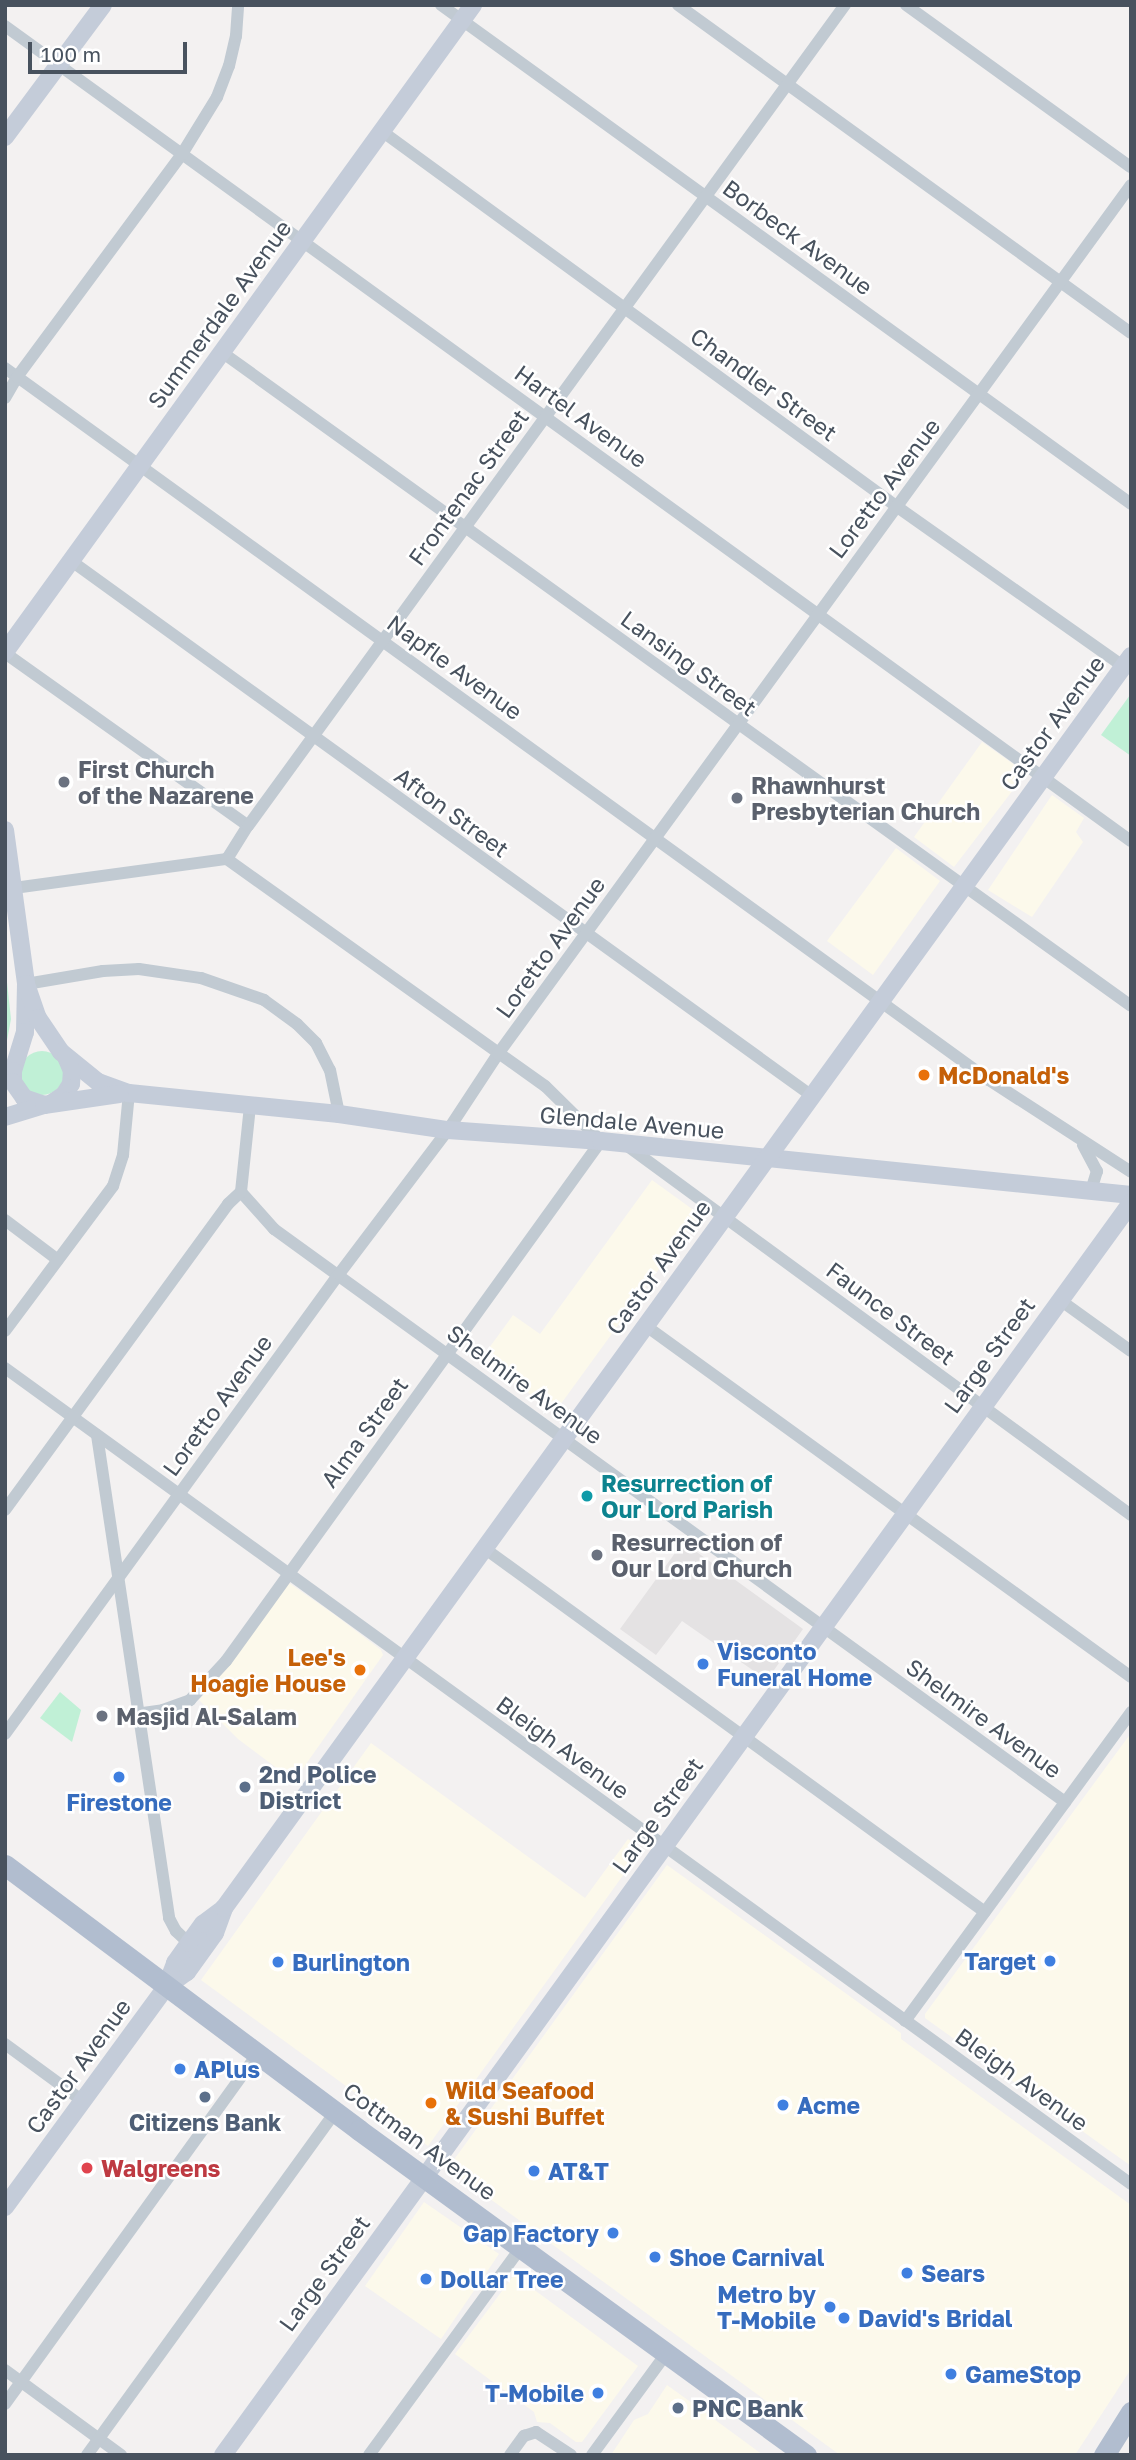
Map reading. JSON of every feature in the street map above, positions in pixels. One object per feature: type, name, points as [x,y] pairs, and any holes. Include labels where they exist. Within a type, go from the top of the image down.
[{"type":"main road","name":"Cottman Avenue","points":[[5,1865],[335,2112],[522,2246],[803,2454]]},
{"type":"main road","points":[[1104,2455],[1131,2412]]},
{"type":"street","points":[[5,137],[103,5]]},
{"type":"street","points":[[5,398],[17,377],[181,154],[216,97],[229,66],[236,36],[238,5]]},
{"type":"street","name":"Borbeck Avenue","points":[[441,5],[1131,505]]},
{"type":"street","name":"Summerdale Avenue","points":[[5,653],[473,5]]},
{"type":"street","points":[[678,5],[1131,333]]},
{"type":"street","name":"Frontenac Street","points":[[227,859],[248,826],[845,5]]},
{"type":"street","points":[[906,5],[1131,167]]},
{"type":"street","name":"Hartel Avenue","points":[[5,26],[1131,841]]},
{"type":"street","name":"Chandler Street","points":[[383,132],[896,506],[1127,661]]},
{"type":"street","name":"Loretto Avenue","points":[[5,1734],[339,1274],[448,1130],[498,1054],[1131,185]]},
{"type":"street","name":"Lansing Street","points":[[223,353],[1131,1006]]},
{"type":"street","name":"Napfle Avenue","points":[[5,368],[138,467],[656,836],[881,1000],[1081,1142],[1131,1172]]},
{"type":"street","name":"Afton Street","points":[[70,560],[811,1097]]},
{"type":"street","points":[[5,653],[248,826]]},
{"type":"street","name":"Castor Avenue","points":[[166,1987],[187,1972],[215,1933],[224,1908],[1127,661]]},
{"type":"street","points":[[5,830],[26,984],[25,1032],[11,1074],[20,1095],[29,1102],[48,1104],[64,1095],[71,1084],[72,1071],[38,1018],[26,984]]},
{"type":"street","points":[[14,888],[227,859],[545,1086],[601,1141]]},
{"type":"street","points":[[26,984],[103,971],[139,969],[172,971],[241,990],[264,1000],[297,1024],[316,1043],[330,1070],[338,1115]]},
{"type":"street","points":[[11,1074],[22,1054],[33,1047],[46,1046],[63,1054]]},
{"type":"street","name":"Glendale Avenue","points":[[63,1054],[98,1082],[130,1093]]},
{"type":"street","points":[[5,1332],[113,1186],[119,1172],[130,1093]]},
{"type":"street","name":"Glendale Avenue","points":[[5,1117],[48,1104],[130,1093],[338,1115],[448,1130],[601,1141],[766,1160],[1131,1195]]},
{"type":"street","points":[[5,1510],[228,1204],[241,1192],[250,1106]]},
{"type":"street","name":"Alma Street","points":[[136,1713],[174,1707],[200,1692],[234,1651],[601,1141]]},
{"type":"street","points":[[1081,1142],[1097,1171],[1091,1191]]},
{"type":"street","name":"Faunce Street","points":[[626,1145],[1131,1515]]},
{"type":"street","name":"Shelmire Avenue","points":[[241,1192],[274,1229],[1065,1802]]},
{"type":"street","name":"Large Street","points":[[223,2455],[906,1516],[981,1406],[1131,1203]]},
{"type":"street","points":[[5,1220],[58,1260]]},
{"type":"street","points":[[1060,1300],[1131,1351]]},
{"type":"street","points":[[646,1326],[1131,1677]]},
{"type":"street","name":"Bleigh Avenue","points":[[5,1368],[1131,2184]]},
{"type":"street","points":[[97,1436],[136,1713],[169,1919],[176,1931],[189,1943]]},
{"type":"street","points":[[484,1548],[985,1912]]},
{"type":"street","points":[[905,2021],[1131,1712]]},
{"type":"street","name":"Castor Avenue","points":[[6,2205],[166,1987],[175,1964],[189,1943],[203,1924],[224,1908]]},
{"type":"street","points":[[5,2044],[83,2101]]},
{"type":"street","points":[[5,2404],[257,2054]]},
{"type":"street","points":[[87,2455],[335,2112]]},
{"type":"street","points":[[369,2455],[522,2246]]},
{"type":"street","points":[[592,2455],[666,2354]]},
{"type":"street","points":[[5,2370],[121,2455]]},
{"type":"street","points":[[510,2455],[524,2436],[536,2432],[571,2455]]},
{"type":"shaded area","points":[[982,742],[1026,773],[954,867],[914,837]]},
{"type":"shaded area","points":[[1052,795],[1084,818],[1076,832],[1083,842],[1032,917],[988,890]]},
{"type":"shaded area","points":[[896,848],[940,881],[873,975],[827,941]]},
{"type":"shaded area","points":[[652,1180],[699,1214],[555,1412],[481,1359],[513,1315],[540,1334]]},
{"type":"shaded area","points":[[683,1542],[803,1629],[767,1680],[682,1621],[656,1655],[620,1629]]},
{"type":"shaded area","points":[[289,1583],[381,1650],[383,1655],[294,1781],[238,1739],[199,1700]]},
{"type":"shaded area","name":"Target","points":[[1131,1733],[1131,2166],[925,2018],[925,2014]]},
{"type":"shaded area","points":[[371,1743],[585,1898],[628,1839],[642,1849],[428,2146],[201,1980]]},
{"type":"shaded area","points":[[667,1865],[901,2033],[901,2039],[1131,2205],[1131,2369],[1075,2455],[840,2455],[448,2168]]},
{"type":"shaded area","points":[[424,2202],[499,2254],[441,2339],[365,2286]]},
{"type":"shaded area","points":[[514,2275],[638,2366],[582,2442],[576,2442],[550,2423],[537,2422],[534,2412],[455,2354]]},
{"type":"shaded area","points":[[667,2385],[763,2455],[611,2455],[634,2420],[648,2414]]},
{"type":"green space","points":[[1131,696],[1131,756],[1101,735]]},
{"type":"green space","points":[[5,964],[11,1019],[5,1051]]},
{"type":"green space","points":[[42,1051],[57,1058],[64,1073],[57,1088],[42,1095],[27,1088],[20,1073],[27,1058]]},
{"type":"green space","points":[[60,1692],[81,1710],[72,1742],[40,1718]]},
{"type":"place","name":"First Church of the Nazarene","points":[[64,782]]},
{"type":"place","name":"Rhawnhurst Presbyterian Church","points":[[737,798]]},
{"type":"place","name":"McDonald's","points":[[924,1075]]},
{"type":"place","name":"Resurrection of Our Lord Parish","points":[[587,1496]]},
{"type":"place","name":"Resurrection of Our Lord Church","points":[[597,1555]]},
{"type":"place","name":"Visconto Funeral Home","points":[[703,1664]]},
{"type":"place","name":"Lee's Hoagie House","points":[[360,1670]]},
{"type":"place","name":"Masjid Al-Salam","points":[[102,1716]]},
{"type":"place","name":"Firestone","points":[[119,1777]]},
{"type":"place","name":"2nd Police District","points":[[245,1787]]},
{"type":"place","name":"Target","points":[[1050,1961]]},
{"type":"place","name":"Burlington","points":[[278,1962]]},
{"type":"place","name":"APlus","points":[[180,2069]]},
{"type":"place","name":"Citizens Bank","points":[[205,2097]]},
{"type":"place","name":"Wild Seafood & Sushi Buffet","points":[[431,2103]]},
{"type":"place","name":"Acme","points":[[783,2105]]},
{"type":"place","name":"Walgreens","points":[[87,2168]]},
{"type":"place","name":"AT&T","points":[[534,2171]]},
{"type":"place","name":"Gap Factory","points":[[613,2233]]},
{"type":"place","name":"Shoe Carnival","points":[[655,2257]]},
{"type":"place","name":"Sears","points":[[907,2273]]},
{"type":"place","name":"Dollar Tree","points":[[426,2279]]},
{"type":"place","name":"Metro by T-Mobile","points":[[830,2307]]},
{"type":"place","name":"David's Bridal","points":[[844,2318]]},
{"type":"place","name":"GameStop","points":[[951,2374]]},
{"type":"place","name":"T-Mobile","points":[[598,2393]]},
{"type":"place","name":"PNC Bank","points":[[678,2408]]}]
